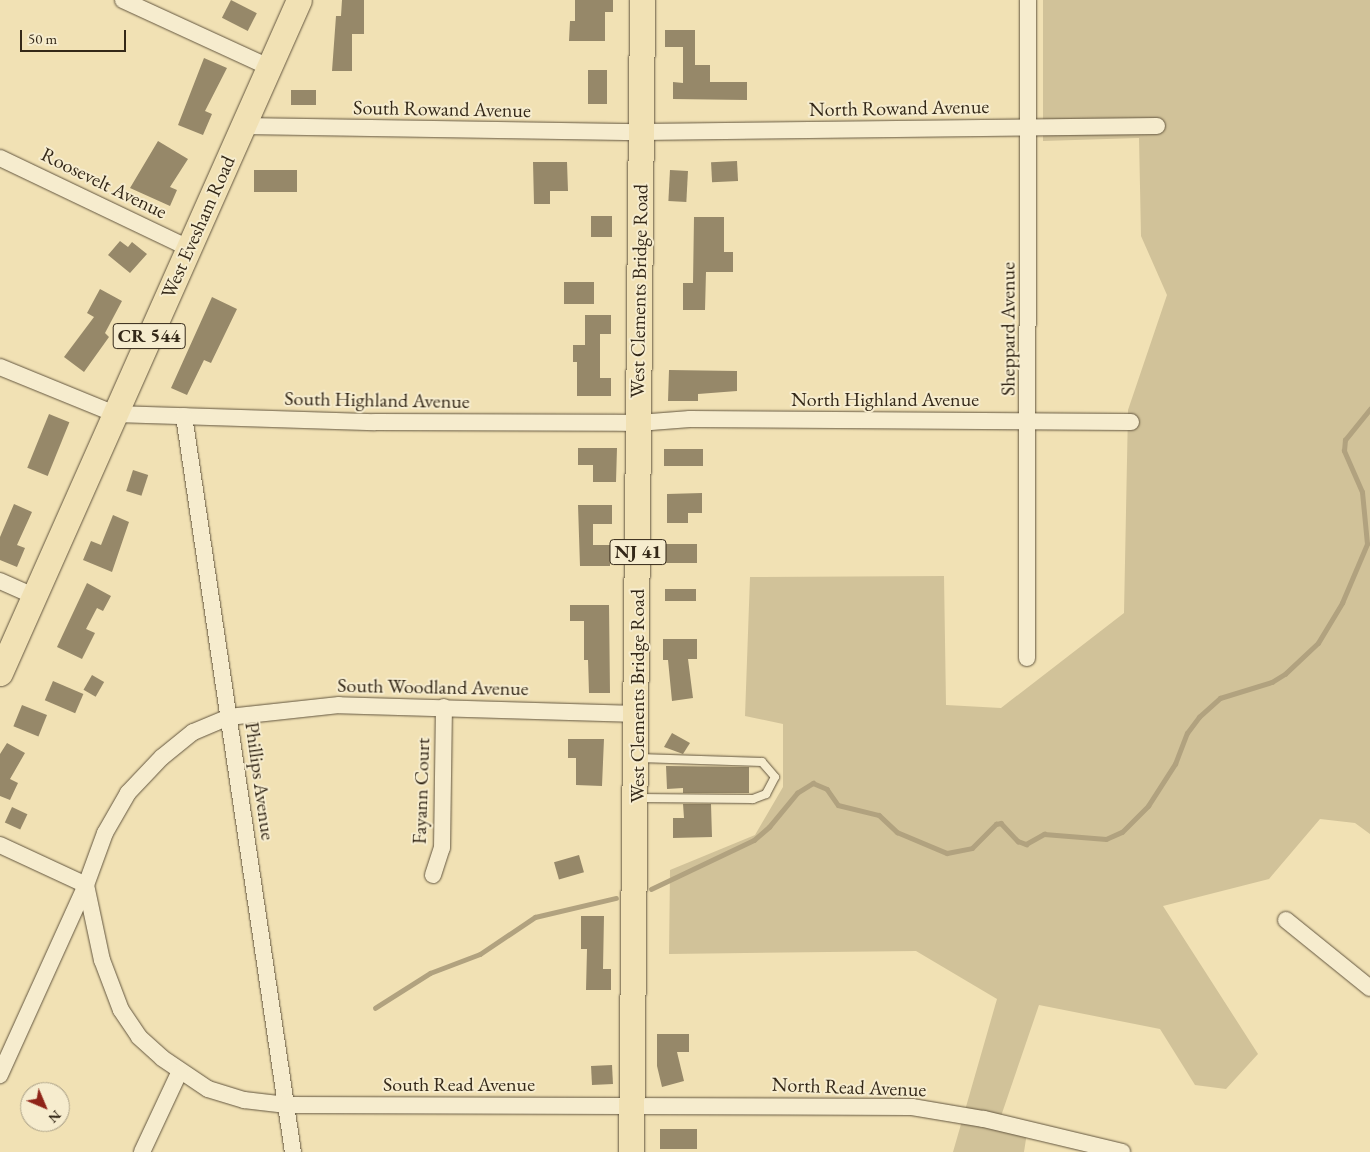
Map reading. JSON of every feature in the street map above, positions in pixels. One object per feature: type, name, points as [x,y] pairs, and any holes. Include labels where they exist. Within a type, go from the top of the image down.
[{"type":"main road","name":"West Evesham Road","points":[[0,673],[299,0]]},
{"type":"main road","name":"West Clements Bridge Road","points":[[632,1152],[631,1105],[638,714],[638,423],[642,0]]},
{"type":"street","points":[[123,0],[269,67]]},
{"type":"street","name":"Sheppard Avenue","points":[[1027,658],[1030,421],[1028,0]]},
{"type":"street","name":"South Rowand Avenue","points":[[243,126],[641,132]]},
{"type":"street","name":"North Rowand Avenue","points":[[641,132],[1157,126]]},
{"type":"street","name":"Roosevelt Avenue","points":[[0,158],[188,248]]},
{"type":"street","points":[[0,367],[115,414]]},
{"type":"street","name":"South Highland Avenue","points":[[115,414],[375,422],[638,423]]},
{"type":"street","name":"Phillips Avenue","points":[[184,416],[294,1152]]},
{"type":"street","name":"North Highland Avenue","points":[[638,423],[690,418],[1132,422]]},
{"type":"street","points":[[0,581],[34,596]]},
{"type":"street","name":"South Woodland Avenue","points":[[0,1075],[86,885],[105,833],[128,793],[162,758],[193,732],[229,717],[339,705],[638,714]]},
{"type":"street","name":"Fayann Court","points":[[433,875],[442,848],[444,708]]},
{"type":"street","points":[[0,845],[86,885]]},
{"type":"street","name":"South Read Avenue","points":[[86,885],[102,960],[121,1010],[139,1036],[180,1071],[208,1089],[244,1100],[287,1105],[631,1105]]},
{"type":"street","points":[[1286,920],[1370,988]]},
{"type":"street","points":[[142,1152],[180,1071]]},
{"type":"street","name":"North Read Avenue","points":[[631,1105],[912,1107],[984,1119],[1122,1152]]},
{"type":"lane","points":[[636,798],[753,799],[766,794],[775,777],[762,762],[637,758]]},
{"type":"shaded area","points":[[1043,0],[1370,0],[1370,834],[1355,823],[1320,819],[1269,879],[1163,906],[1258,1054],[1226,1089],[1195,1085],[1160,1029],[1039,1005],[999,1122],[1028,1126],[1024,1152],[953,1152],[997,999],[916,951],[669,954],[670,870],[755,835],[783,787],[783,724],[745,716],[750,577],[944,576],[946,705],[1001,708],[1124,613],[1128,410],[1167,295],[1141,236],[1139,138],[1043,141]]},
{"type":"building","points":[[231,0],[257,13],[248,31],[222,18]]},
{"type":"building","points":[[342,0],[364,0],[364,34],[352,34],[352,71],[332,71],[336,16],[341,16]]},
{"type":"building","points":[[575,0],[613,0],[613,12],[605,12],[605,41],[569,41],[570,21],[575,21]]},
{"type":"building","points":[[665,30],[695,30],[695,65],[710,65],[710,82],[747,82],[747,100],[673,99],[673,82],[683,83],[683,47],[665,47]]},
{"type":"building","points":[[204,58],[227,68],[205,111],[212,114],[203,135],[178,125]]},
{"type":"building","points":[[588,70],[607,70],[607,104],[588,104]]},
{"type":"building","points":[[291,90],[316,90],[316,105],[291,105]]},
{"type":"building","points":[[158,141],[188,159],[170,187],[177,190],[170,206],[130,188]]},
{"type":"building","points":[[737,161],[738,181],[712,182],[711,162]]},
{"type":"building","points":[[533,162],[567,162],[568,191],[550,191],[550,204],[534,204]]},
{"type":"building","points":[[254,170],[297,170],[297,192],[254,192]]},
{"type":"building","points":[[670,170],[688,171],[686,202],[668,201]]},
{"type":"building","points":[[591,216],[612,216],[612,237],[591,237]]},
{"type":"building","points":[[694,217],[724,217],[724,252],[733,252],[733,272],[706,272],[705,310],[683,310],[683,283],[693,283]]},
{"type":"building","points":[[120,241],[128,247],[132,242],[147,254],[130,273],[108,255]]},
{"type":"building","points":[[564,282],[594,282],[594,304],[564,304]]},
{"type":"building","points":[[100,289],[122,301],[105,333],[109,337],[84,372],[64,357],[94,317],[87,313]]},
{"type":"building","points":[[212,297],[237,309],[211,363],[204,360],[187,395],[171,388]]},
{"type":"building","points":[[585,315],[611,315],[611,334],[600,334],[600,378],[611,378],[611,396],[577,396],[577,362],[573,362],[573,345],[585,345]]},
{"type":"building","points":[[669,370],[737,371],[737,391],[698,394],[698,401],[668,401]]},
{"type":"building","points":[[49,414],[69,422],[48,476],[27,468]]},
{"type":"building","points":[[578,448],[617,448],[616,482],[593,482],[593,465],[578,465]]},
{"type":"building","points":[[664,449],[703,449],[703,466],[664,466]]},
{"type":"building","points":[[133,470],[148,475],[141,496],[126,491]]},
{"type":"building","points":[[702,493],[702,513],[688,513],[688,523],[667,523],[667,494]]},
{"type":"building","points":[[14,504],[32,512],[17,545],[25,548],[17,567],[0,560],[0,537]]},
{"type":"building","points":[[578,505],[612,505],[612,524],[593,524],[593,545],[610,545],[610,566],[580,566]]},
{"type":"building","points":[[113,515],[129,522],[112,572],[83,560],[91,541],[101,545]]},
{"type":"building","points":[[665,544],[697,544],[697,563],[665,563]]},
{"type":"building","points":[[87,583],[111,596],[103,611],[97,608],[86,629],[95,633],[82,659],[57,647]]},
{"type":"building","points":[[665,589],[696,589],[696,601],[665,601]]},
{"type":"building","points":[[570,605],[609,605],[610,693],[589,693],[588,660],[584,660],[584,621],[570,621]]},
{"type":"building","points":[[663,639],[697,639],[697,659],[688,659],[693,698],[672,701],[668,660],[663,660]]},
{"type":"building","points":[[92,675],[104,682],[96,697],[84,690]]},
{"type":"building","points":[[53,681],[83,694],[75,713],[45,700]]},
{"type":"building","points":[[22,705],[47,715],[38,736],[13,726]]},
{"type":"building","points":[[672,733],[690,743],[683,754],[664,747]]},
{"type":"building","points":[[568,739],[604,739],[602,786],[576,785],[576,758],[568,758]]},
{"type":"building","points":[[7,743],[25,753],[10,779],[18,783],[10,800],[0,796],[0,754]]},
{"type":"building","points":[[666,766],[749,767],[749,793],[683,793],[683,788],[667,789]]},
{"type":"building","points":[[683,804],[711,804],[712,837],[673,838],[673,818],[684,818]]},
{"type":"building","points":[[12,807],[27,814],[20,830],[5,822]]},
{"type":"building","points":[[579,855],[584,872],[559,879],[554,862]]},
{"type":"building","points":[[581,916],[604,916],[603,969],[611,969],[611,990],[586,990],[587,949],[581,949]]},
{"type":"building","points":[[657,1034],[689,1034],[689,1052],[677,1052],[684,1081],[662,1087],[657,1066]]},
{"type":"building","points":[[612,1065],[613,1084],[592,1085],[591,1066]]},
{"type":"building","points":[[660,1129],[697,1129],[697,1149],[660,1149]]},
{"type":"waterway","points":[[651,889],[754,840],[769,827],[797,793],[813,783],[827,789],[838,805],[879,815],[897,832],[947,853],[972,848],[996,824],[1001,823],[1018,841],[1026,844],[1044,834],[1106,839],[1122,832],[1148,806],[1175,764],[1187,733],[1199,717],[1220,698],[1272,682],[1285,674],[1318,643],[1342,603],[1367,544],[1362,492],[1344,451],[1345,440],[1370,409]]},
{"type":"waterway","points":[[375,1008],[430,973],[480,954],[535,917],[616,898]]}]
